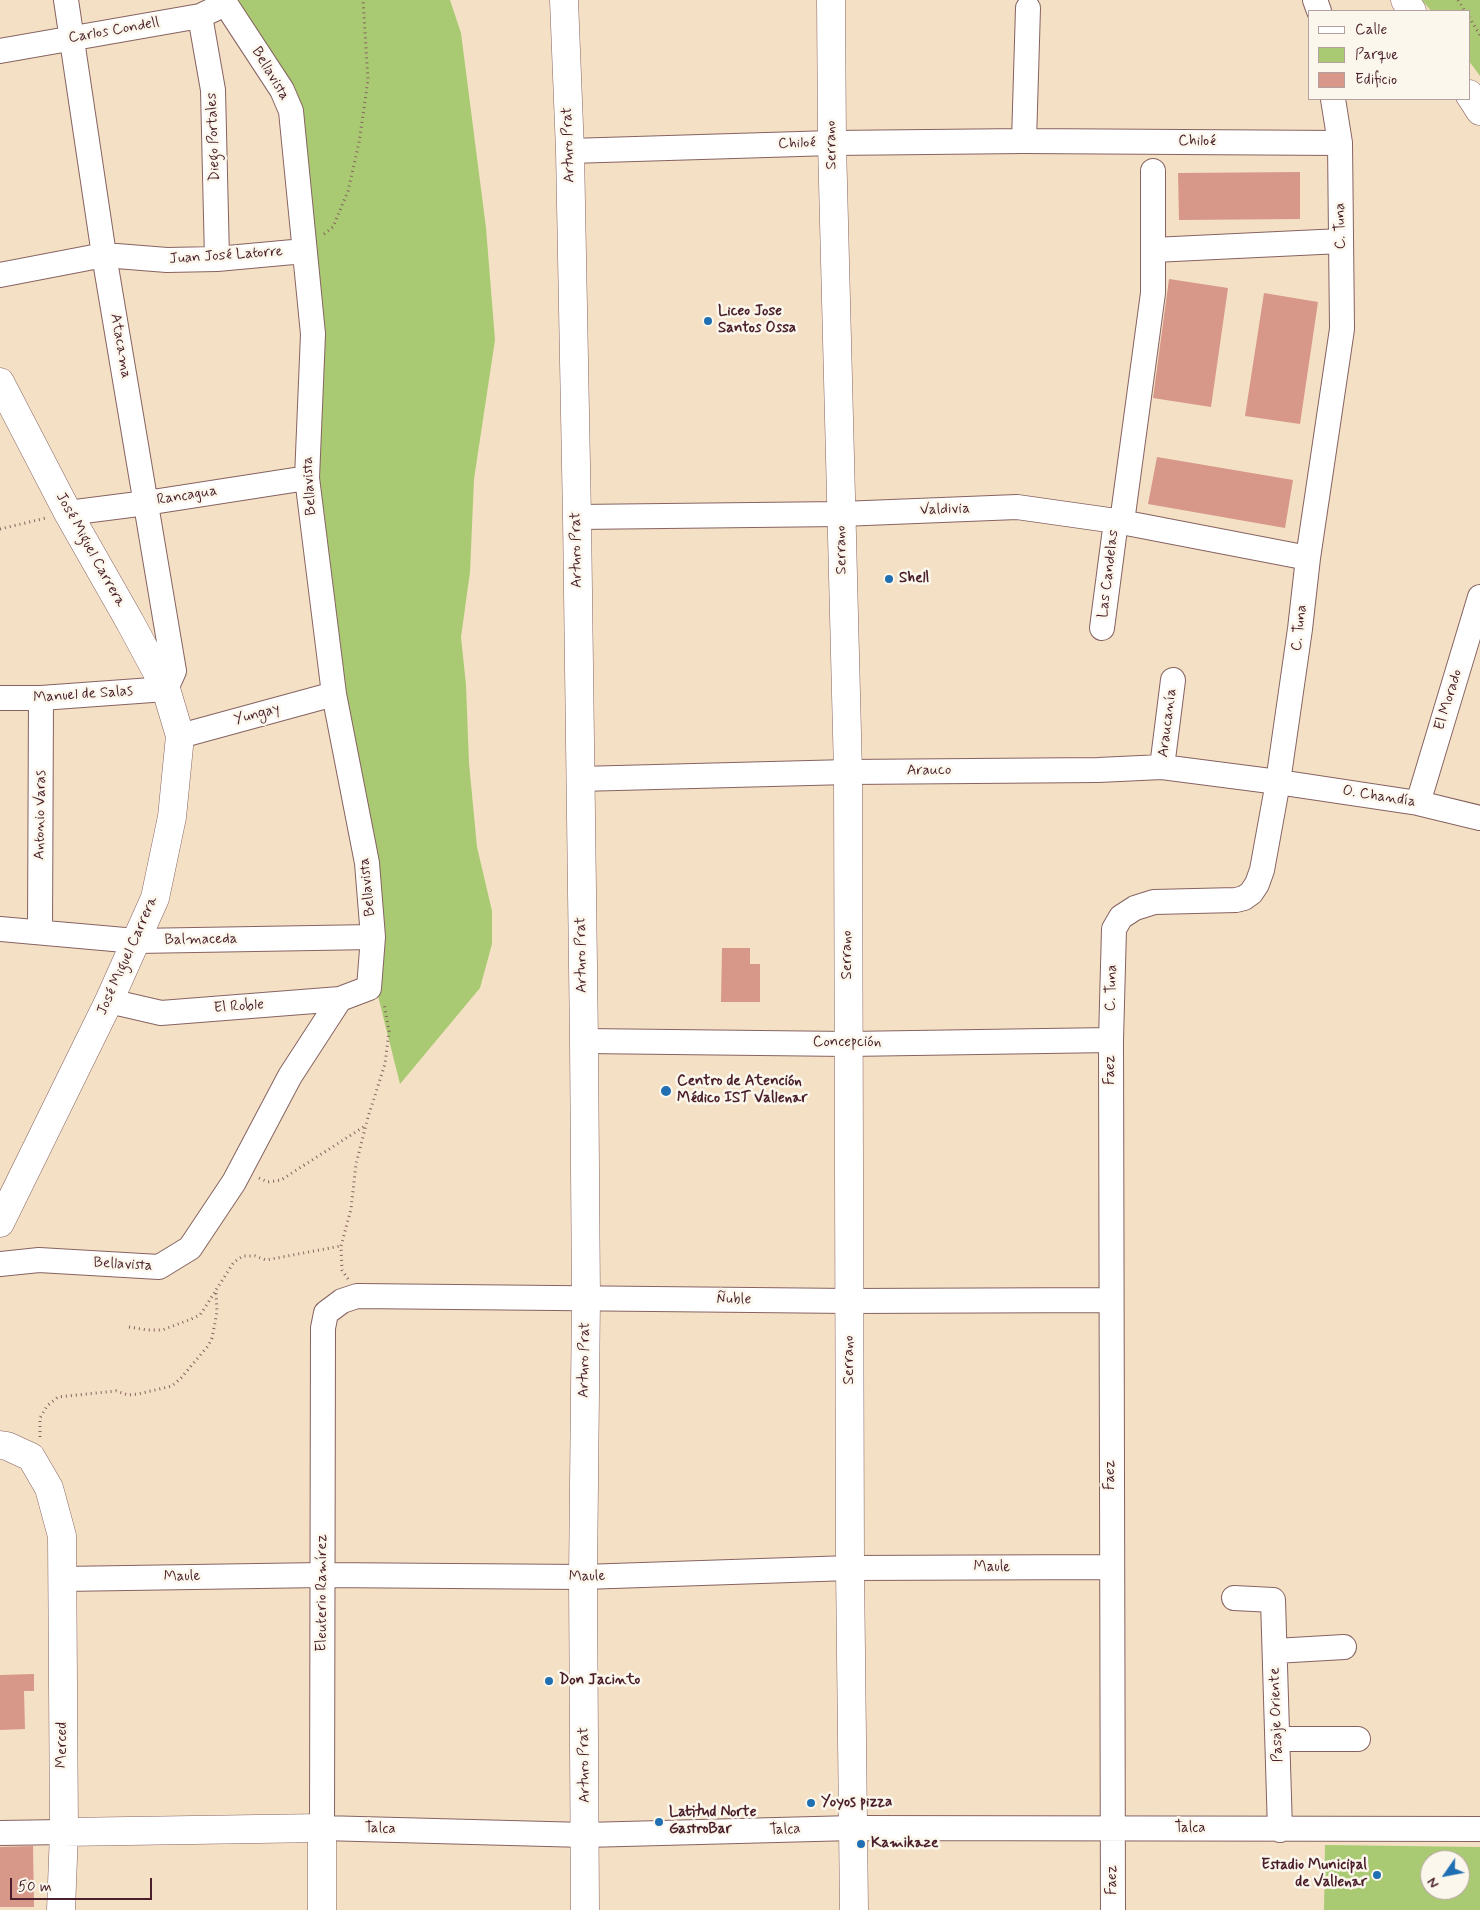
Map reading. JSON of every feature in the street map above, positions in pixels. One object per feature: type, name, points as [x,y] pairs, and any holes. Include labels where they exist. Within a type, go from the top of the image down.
[{"type":"main road","name":"Arturo Prat","points":[[564,0],[570,151],[584,1041],[586,1299],[583,1577],[585,1910]]},
{"type":"main road","name":"Serrano","points":[[831,0],[832,143],[848,772],[850,1568],[854,1910]]},
{"type":"main road","points":[[1470,95],[1480,110]]},
{"type":"main road","name":"José Miguel Carrera","points":[[0,382],[68,513],[166,689],[180,736],[172,817],[155,898],[109,1001],[0,1223]]},
{"type":"main road","points":[[0,1445],[7,1446],[31,1457],[49,1488],[62,1536],[62,1579]]},
{"type":"main road","name":"Merced","points":[[61,1910],[64,1832],[62,1579]]},
{"type":"main road","name":"Talca","points":[[64,1832],[322,1828]]},
{"type":"main road","name":"Eleuterio Ramírez","points":[[322,1828],[322,1910]]},
{"type":"street","name":"Atacama","points":[[66,0],[104,255],[174,671],[166,689]]},
{"type":"street","name":"Carlos Condell","points":[[0,51],[200,16],[225,2]]},
{"type":"street","name":"Bellavista","points":[[225,2],[282,90],[291,111],[313,334],[307,478],[334,694],[367,862],[376,994]]},
{"type":"street","points":[[1024,141],[1028,8]]},
{"type":"street","name":"Diego Portales","points":[[200,16],[213,90],[217,259]]},
{"type":"street","name":"C. Tuna","points":[[1111,1040],[1114,929],[1121,917],[1135,908],[1154,902],[1236,900],[1244,898],[1251,893],[1257,884],[1262,870],[1278,782],[1308,558],[1342,329],[1340,143],[1333,100]]},
{"type":"street","name":"Chiloé","points":[[570,151],[832,143],[1024,141],[1340,143]]},
{"type":"street","name":"Las Candelas","points":[[1102,628],[1153,292],[1153,171]]},
{"type":"street","points":[[1153,250],[1341,241]]},
{"type":"street","name":"Juan José Latorre","points":[[0,275],[104,255],[167,260],[217,259],[304,251]]},
{"type":"street","name":"Rancagua","points":[[68,513],[307,478]]},
{"type":"street","name":"Valdivia","points":[[577,517],[841,514],[1017,507],[1119,521],[1308,558]]},
{"type":"street","name":"El Morado","points":[[1418,803],[1480,597]]},
{"type":"street","name":"Araucanía","points":[[1162,767],[1174,680]]},
{"type":"street","name":"Manuel de Salas","points":[[0,698],[41,698],[166,689]]},
{"type":"street","name":"Yungay","points":[[180,736],[334,694]]},
{"type":"street","name":"Antonio Varas","points":[[40,932],[41,698]]},
{"type":"street","name":"Arauco","points":[[579,779],[848,772],[1098,770],[1162,767],[1278,782]]},
{"type":"street","name":"O. Chandía","points":[[1278,782],[1418,803],[1480,818]]},
{"type":"street","name":"Balmaceda","points":[[0,929],[136,941],[373,936]]},
{"type":"street","name":"El Roble","points":[[109,1001],[161,1013],[340,999],[376,994]]},
{"type":"street","name":"Bellavista","points":[[0,1264],[39,1260],[159,1267],[190,1248],[234,1182],[290,1076],[340,999]]},
{"type":"street","name":"Concepción","points":[[584,1041],[848,1044],[1111,1040]]},
{"type":"street","name":"Faez","points":[[1111,1040],[1113,1910]]},
{"type":"street","name":"Ñuble","points":[[357,1296],[850,1302],[1111,1300]]},
{"type":"street","name":"Eleuterio Ramírez","points":[[322,1828],[323,1328],[326,1313],[342,1301],[357,1296]]},
{"type":"street","name":"Maule","points":[[62,1579],[323,1575],[583,1577],[850,1568],[1111,1567]]},
{"type":"street","name":"Pasaje Oriente","points":[[1234,1598],[1273,1600],[1280,1830]]},
{"type":"street","points":[[1275,1652],[1344,1648]]},
{"type":"street","points":[[1278,1739],[1358,1739]]},
{"type":"street","name":"Talca","points":[[322,1828],[585,1835],[853,1828],[1480,1829]]},
{"type":"street","name":"Talca","points":[[0,1833],[64,1832]]},
{"type":"path","points":[[304,251],[333,227],[348,191],[359,143],[368,80],[363,0]]},
{"type":"path","points":[[1470,19],[1480,35]]},
{"type":"path","points":[[0,529],[68,513]]},
{"type":"path","points":[[357,1296],[342,1270],[341,1246],[351,1208],[356,1164],[385,1064],[389,1031],[376,994]]},
{"type":"path","points":[[251,1174],[268,1182],[281,1180],[366,1125]]},
{"type":"path","points":[[129,1327],[162,1330],[200,1315],[234,1262],[243,1256],[255,1256],[266,1260],[341,1246]]},
{"type":"path","points":[[31,1457],[38,1447],[40,1418],[47,1406],[58,1397],[116,1391],[128,1395],[138,1394],[172,1386],[182,1378],[208,1346],[212,1338],[217,1312],[216,1290]]},
{"type":"green space","points":[[235,0],[450,0],[461,33],[486,228],[495,340],[474,479],[470,572],[461,637],[466,685],[469,763],[477,847],[492,911],[492,944],[480,988],[400,1084],[378,996],[383,937],[344,692],[317,478],[301,108]]},
{"type":"green space","points":[[1422,0],[1480,0],[1480,76],[1470,62],[1470,10],[1430,10]]},
{"type":"green space","name":"Estadio Municipal de Vallenar","points":[[1325,1845],[1480,1847],[1480,1910],[1324,1910]]},
{"type":"building","points":[[1300,172],[1300,219],[1179,220],[1178,173]]},
{"type":"building","points":[[1169,279],[1228,288],[1211,407],[1153,398]]},
{"type":"building","points":[[1264,293],[1318,302],[1300,424],[1245,416]]},
{"type":"building","points":[[1157,457],[1293,480],[1285,528],[1148,504]]},
{"type":"building","points":[[722,948],[750,948],[750,964],[760,964],[760,1002],[721,1002]]},
{"type":"building","points":[[34,1674],[34,1691],[24,1691],[25,1729],[0,1730],[0,1675]]},
{"type":"building","points":[[33,1846],[34,1907],[0,1907],[0,1847]]},
{"type":"place","name":"Liceo Jose Santos Ossa","points":[[708,321]]},
{"type":"place","name":"Shell","points":[[889,579]]},
{"type":"place","name":"Centro de Atención Médico IST Vallenar","points":[[666,1091]]},
{"type":"place","name":"Don Jacinto","points":[[549,1681]]},
{"type":"place","name":"Yoyos pizza","points":[[811,1803]]},
{"type":"place","name":"Latitud Norte GastroBar","points":[[659,1822]]},
{"type":"place","name":"Kamikaze","points":[[861,1844]]},
{"type":"place","name":"Estadio Municipal de Vallenar","points":[[1377,1875]]}]
